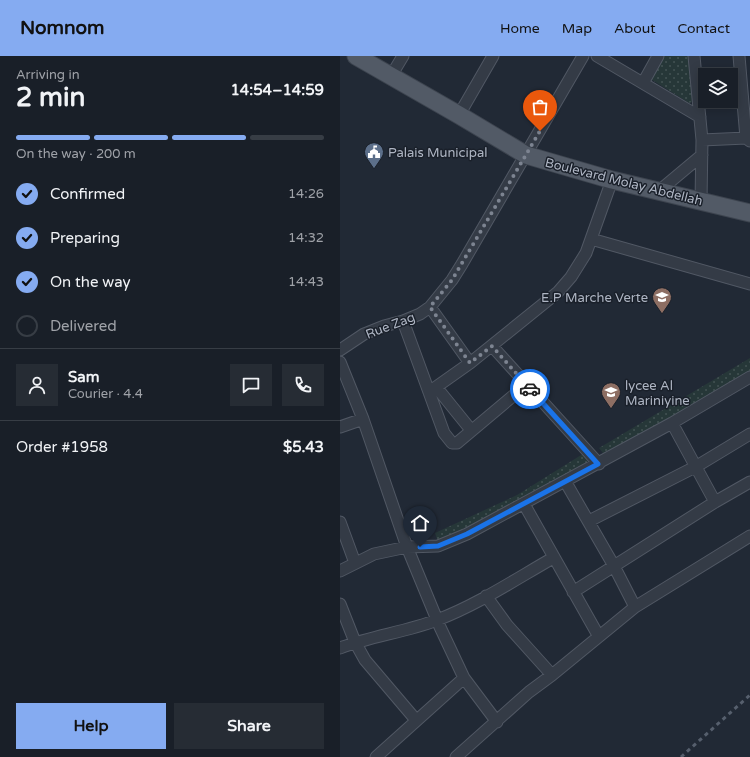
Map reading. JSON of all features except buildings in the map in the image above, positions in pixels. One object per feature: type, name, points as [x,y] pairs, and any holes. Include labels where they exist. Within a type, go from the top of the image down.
[{"type":"main road","name":"Boulevard Molay Abdellah","points":[[356,56],[459,114],[526,156],[612,180],[750,213]]},
{"type":"street","points":[[391,76],[403,56]]},
{"type":"street","points":[[459,114],[493,56]]},
{"type":"street","name":"Rue Zag","points":[[340,350],[364,334],[384,326],[403,321],[420,314],[430,307],[452,280],[526,156],[583,56]]},
{"type":"street","points":[[597,56],[700,117]]},
{"type":"street","points":[[643,83],[658,56]]},
{"type":"street","points":[[694,56],[702,140],[701,201]]},
{"type":"street","points":[[702,140],[748,139],[739,56]]},
{"type":"street","points":[[659,191],[702,155]]},
{"type":"street","points":[[433,390],[492,346],[558,292],[577,268],[591,239],[612,180]]},
{"type":"street","points":[[591,239],[750,284]]},
{"type":"street","points":[[430,307],[470,363]]},
{"type":"street","points":[[403,321],[433,390],[448,439],[452,443],[457,443],[526,385]]},
{"type":"street","points":[[492,346],[598,464]]},
{"type":"street","points":[[341,367],[363,419],[407,547],[453,657],[464,678],[496,722]]},
{"type":"street","points":[[340,571],[374,554],[407,547],[438,546],[450,541],[524,504],[598,464],[750,377]]},
{"type":"street","points":[[433,390],[471,430]]},
{"type":"street","points":[[340,428],[363,419]]},
{"type":"street","points":[[672,423],[697,466],[715,502]]},
{"type":"street","points":[[589,521],[697,466],[750,434]]},
{"type":"street","points":[[566,481],[614,566],[635,607]]},
{"type":"street","points":[[573,592],[715,502],[750,482]]},
{"type":"street","points":[[524,504],[553,558],[598,635]]},
{"type":"street","points":[[340,522],[355,563]]},
{"type":"street","points":[[456,757],[529,692],[552,675],[598,635],[635,607],[750,536]]},
{"type":"street","points":[[340,648],[355,642],[437,620],[486,596],[553,558]]},
{"type":"street","points":[[486,596],[494,609],[516,637],[552,675]]},
{"type":"street","points":[[340,604],[355,642],[365,660],[416,720]]},
{"type":"street","points":[[376,757],[464,678]]},
{"type":"shaded area","points":[[661,56],[690,56],[692,102],[689,103],[649,78]]},
{"type":"shaded area","points":[[750,358],[750,375],[607,458],[599,448]]},
{"type":"shaded area","points":[[586,452],[591,461],[528,500],[439,545],[435,533],[517,495]]},
{"type":"railway","points":[[681,757],[750,695]]},
{"type":"way so far","points":[[530,389],[492,346],[470,363],[430,307],[441,295],[462,264],[540,131]]},
{"type":"place","name":"Palais Municipal","points":[[374,169]]},
{"type":"place","name":"E.P Marche Verte","points":[[662,314]]},
{"type":"place","name":"lycee Al Mariniyine","points":[[611,409]]},
{"type":"route","points":[[420,547],[438,546],[467,534],[598,464],[530,389]]}]
